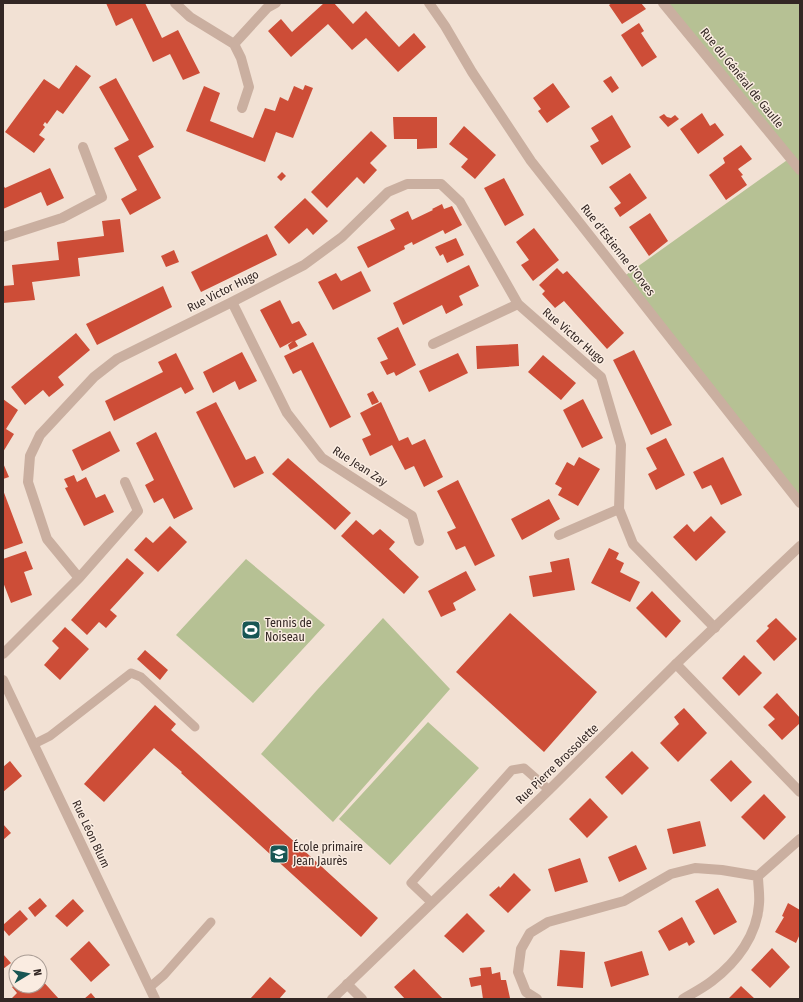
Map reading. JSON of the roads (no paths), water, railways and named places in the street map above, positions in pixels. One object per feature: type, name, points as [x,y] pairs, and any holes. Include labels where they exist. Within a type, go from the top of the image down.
[{"type":"street","points":[[176,3],[190,18],[234,44],[241,58],[249,86],[242,108]]},
{"type":"street","points":[[234,44],[267,8],[276,3]]},
{"type":"street","name":"Rue d'Estienne d'Orves","points":[[429,3],[531,162],[800,503]]},
{"type":"street","name":"Rue du Général de Gaulle","points":[[663,3],[800,170]]},
{"type":"street","points":[[3,236],[62,218],[102,197],[83,147]]},
{"type":"street","name":"Rue Victor Hugo","points":[[79,578],[47,539],[28,482],[30,456],[40,435],[94,377],[117,359],[232,302],[304,264],[342,237],[388,192],[407,184],[441,184],[460,202],[518,304],[601,377],[621,445],[619,509],[633,544],[715,628]]},
{"type":"street","name":"Rue Jean Zay","points":[[232,302],[287,413],[322,458],[412,516],[419,541]]},
{"type":"street","points":[[433,344],[518,304]]},
{"type":"street","points":[[3,654],[79,578],[138,511],[125,482]]},
{"type":"street","points":[[560,535],[619,509]]},
{"type":"street","name":"Rue Pierre Brossolette","points":[[332,999],[549,790],[676,664],[800,546]]},
{"type":"street","points":[[676,664],[800,792]]},
{"type":"street","name":"Rue Léon Blum","points":[[3,680],[156,999]]},
{"type":"street","points":[[758,876],[800,839]]},
{"type":"street","points":[[536,999],[526,992],[518,972],[521,949],[530,933],[548,922],[624,901],[670,874],[696,868],[722,870],[758,876]]},
{"type":"street","points":[[683,999],[712,981],[731,964],[750,939],[757,918],[760,902],[758,876]]},
{"type":"street","points":[[347,984],[362,999]]},
{"type":"lane","points":[[34,744],[50,736],[130,673],[141,677],[195,727]]},
{"type":"lane","points":[[432,903],[411,883],[512,770],[524,768],[549,790]]},
{"type":"lane","points":[[150,987],[164,975],[211,922]]},
{"type":"place","name":"Tennis de Noiseau","points":[[251,630]]},
{"type":"place","name":"École primaire Jean Jaurès","points":[[279,854]]}]
